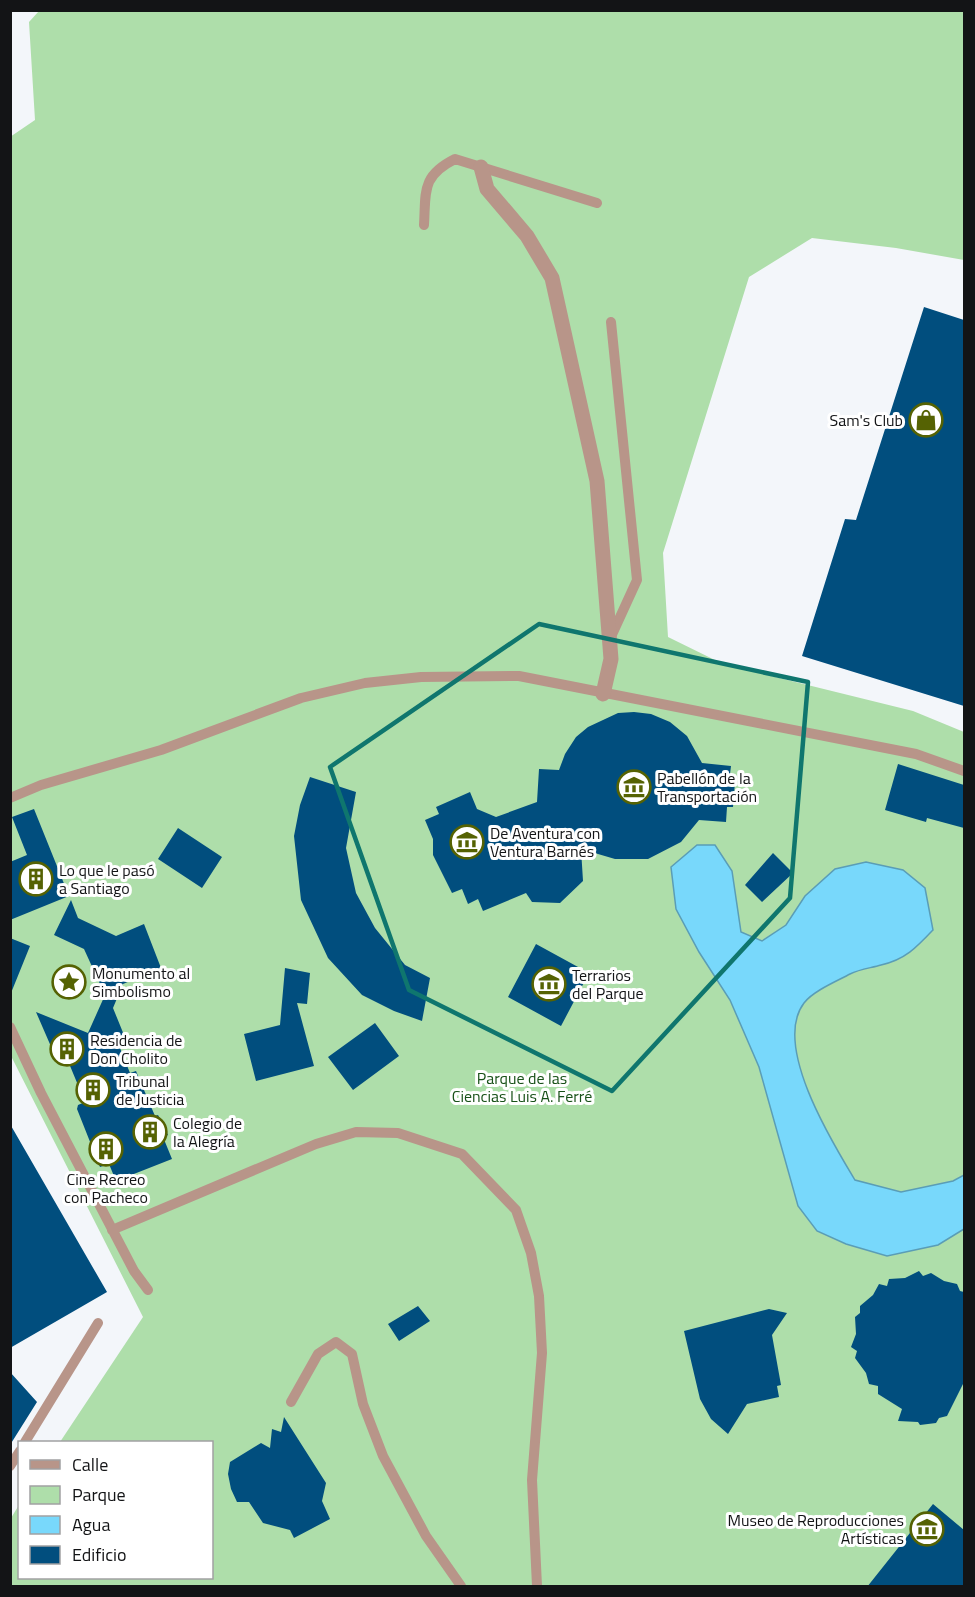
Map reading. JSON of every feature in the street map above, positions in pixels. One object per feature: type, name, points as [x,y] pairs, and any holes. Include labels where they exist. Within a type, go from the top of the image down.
[{"type":"street","points":[[481,167],[487,189],[527,236],[552,278],[597,481],[611,659],[603,694]]},
{"type":"lane","points":[[423,225],[427,181],[439,167],[454,159],[597,203]]},
{"type":"lane","points":[[610,639],[637,580],[611,322]]},
{"type":"lane","points":[[10,798],[41,785],[161,750],[300,698],[365,683],[422,677],[519,676],[916,754],[964,771]]},
{"type":"lane","points":[[10,1027],[112,1230],[134,1271],[148,1290]]},
{"type":"lane","points":[[112,1230],[316,1144],[356,1132],[398,1133],[462,1154],[516,1210],[531,1253],[539,1296],[542,1353],[532,1480],[537,1587]]},
{"type":"lane","points":[[26,1441],[98,1323]]},
{"type":"lane","points":[[291,1402],[318,1354],[336,1342],[352,1354],[363,1404],[383,1456],[426,1536],[461,1587]]},
{"type":"highlighted area","points":[[539,624],[808,682],[790,898],[612,1091],[409,990],[330,767]]},
{"type":"green space","name":"Parque de las Ciencias Luis A. Ferré","points":[[39,11],[964,11],[964,260],[896,248],[812,238],[749,277],[663,553],[668,637],[723,664],[913,711],[964,732],[964,1586],[11,1586],[11,1518],[18,1507],[18,1579],[213,1579],[213,1441],[61,1441],[143,1317],[11,1056],[10,137],[35,120],[29,22]]},
{"type":"water","points":[[697,845],[715,845],[732,871],[741,932],[762,941],[786,925],[805,896],[835,869],[866,862],[903,870],[925,888],[933,930],[916,947],[897,960],[854,972],[813,994],[804,1003],[796,1021],[795,1043],[809,1093],[820,1118],[855,1180],[901,1192],[953,1181],[964,1175],[964,1229],[938,1245],[887,1256],[846,1244],[817,1231],[798,1206],[759,1067],[730,1000],[699,952],[676,909],[671,867]]},
{"type":"building","name":"Sam's Club","points":[[924,307],[964,320],[964,706],[802,656],[845,519],[856,520]]},
{"type":"building","points":[[618,713],[651,714],[670,722],[687,736],[702,763],[731,766],[729,782],[735,782],[733,807],[727,807],[726,822],[699,820],[681,842],[648,859],[615,859],[581,849],[583,881],[560,903],[532,902],[526,893],[483,911],[478,899],[468,904],[462,889],[452,893],[433,855],[433,839],[425,820],[439,814],[436,807],[470,792],[477,809],[496,817],[537,802],[539,769],[559,770],[565,754],[576,737],[588,727]]},
{"type":"building","points":[[898,764],[964,785],[964,828],[927,818],[926,822],[885,810]]},
{"type":"building","points":[[310,777],[356,792],[346,848],[356,893],[375,928],[405,965],[430,978],[422,1021],[394,1011],[362,995],[328,958],[301,900],[294,836],[300,805]]},
{"type":"building","name":"Lo que le pasó a Santiago","points":[[34,809],[69,896],[10,920],[10,862],[27,855],[12,817]]},
{"type":"building","points":[[178,828],[222,857],[202,888],[158,859]]},
{"type":"building","points":[[773,853],[793,873],[762,902],[745,885]]},
{"type":"building","points":[[71,900],[78,918],[116,936],[144,924],[161,968],[123,984],[113,1008],[124,1035],[116,1038],[130,1073],[136,1071],[155,1116],[158,1115],[168,1135],[163,1137],[172,1159],[116,1181],[109,1164],[100,1167],[77,1109],[78,1105],[85,1102],[68,1061],[59,1065],[36,1012],[88,1033],[105,995],[84,949],[54,935]]},
{"type":"building","points":[[10,938],[30,946],[11,993],[10,993]]},
{"type":"building","points":[[536,944],[589,973],[561,1026],[508,997]]},
{"type":"building","points":[[285,968],[310,973],[307,1004],[297,1003],[314,1066],[256,1081],[244,1034],[280,1025]]},
{"type":"building","points":[[375,1023],[399,1056],[353,1090],[328,1057]]},
{"type":"building","points":[[10,1124],[107,1292],[10,1348]]},
{"type":"building","points":[[919,1271],[923,1276],[931,1273],[944,1281],[957,1284],[960,1291],[964,1292],[964,1382],[947,1416],[939,1418],[936,1423],[920,1425],[918,1422],[898,1421],[902,1409],[878,1394],[878,1386],[869,1384],[866,1373],[855,1358],[857,1351],[851,1347],[856,1334],[855,1317],[860,1313],[860,1306],[873,1295],[879,1284],[887,1286],[889,1279],[905,1278]]},
{"type":"building","points":[[418,1306],[430,1321],[399,1341],[388,1324]]},
{"type":"building","points":[[769,1309],[787,1313],[772,1335],[781,1385],[777,1386],[779,1397],[747,1404],[728,1434],[711,1419],[700,1399],[684,1331]]},
{"type":"building","points":[[10,1372],[37,1402],[10,1445]]},
{"type":"building","points":[[284,1417],[326,1483],[322,1501],[330,1519],[294,1538],[290,1530],[263,1523],[249,1502],[237,1502],[228,1474],[230,1462],[261,1443],[270,1448],[272,1429],[281,1432]]},
{"type":"building","points":[[933,1504],[964,1530],[964,1587],[867,1587]]},
{"type":"place","name":"Sam's Club","points":[[926,420]]},
{"type":"place","name":"Pabellón de la Transportación","points":[[634,787]]},
{"type":"place","name":"De Aventura con Ventura Barnés","points":[[467,842]]},
{"type":"place","name":"Lo que le pasó a Santiago","points":[[36,879]]},
{"type":"place","name":"Monumento al Simbolismo","points":[[69,982]]},
{"type":"place","name":"Terrarios del Parque","points":[[549,984]]},
{"type":"place","name":"Residencia de Don Cholito","points":[[67,1049]]},
{"type":"place","name":"Tribunal de Justicia","points":[[93,1090]]},
{"type":"place","name":"Colegio de la Alegría","points":[[150,1132]]},
{"type":"place","name":"Cine Recreo con Pacheco","points":[[106,1149]]},
{"type":"place","name":"Museo de Reproducciones Artísticas","points":[[927,1529]]}]
